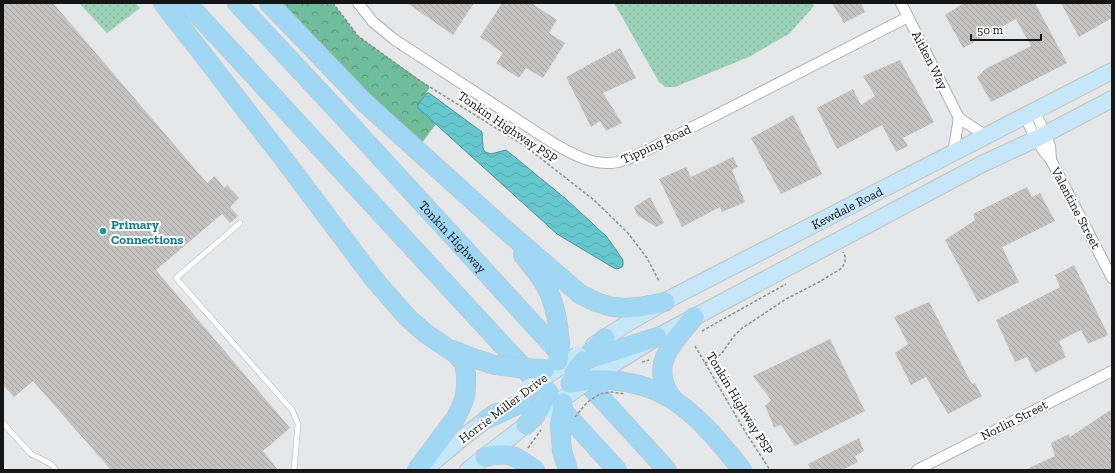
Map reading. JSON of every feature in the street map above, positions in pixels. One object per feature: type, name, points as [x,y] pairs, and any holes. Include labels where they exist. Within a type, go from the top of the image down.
[{"type":"highway","points":[[163,3],[283,158],[373,278],[406,316],[426,333],[456,354],[464,363],[466,375],[465,397],[461,407],[417,470]]},
{"type":"highway","points":[[187,3],[617,470]]},
{"type":"highway","name":"Tonkin Highway","points":[[237,3],[336,109],[594,369],[668,470]]},
{"type":"highway","points":[[269,3],[364,102],[501,226],[580,294],[596,302],[612,307],[639,307],[666,302]]},
{"type":"highway","points":[[501,226],[544,283],[556,312],[560,343],[558,367],[563,403],[560,435],[562,451],[568,470]]},
{"type":"highway","points":[[673,400],[664,385],[662,373],[666,354],[670,347],[696,325]]},
{"type":"highway","points":[[487,419],[532,412],[562,390],[574,374],[594,369],[657,337]]},
{"type":"highway","points":[[594,369],[605,338]]},
{"type":"highway","points":[[446,347],[470,357],[506,367],[532,369],[558,367],[594,369],[666,395],[697,418],[742,470]]},
{"type":"highway","points":[[594,369],[682,470]]},
{"type":"highway","points":[[485,457],[494,454],[508,455],[520,459],[536,470]]},
{"type":"main road","name":"Kewdale Road","points":[[605,338],[666,302],[1112,71]]},
{"type":"main road","name":"Kewdale Road","points":[[657,337],[696,325],[982,164],[1112,99]]},
{"type":"main road","name":"Horrie Miller Drive","points":[[468,470],[485,457],[532,412],[558,367]]},
{"type":"main road","name":"Horrie Miller Drive","points":[[424,470],[487,419]]},
{"type":"street","name":"Tipping Road","points":[[358,3],[373,22],[395,40],[553,143],[573,155],[595,162],[616,162],[636,156],[908,16]]},
{"type":"street","name":"Aitken Way","points":[[901,3],[959,118],[986,136]]},
{"type":"street","name":"Valentine Street","points":[[1030,114],[1040,136],[1050,146],[1050,160],[1112,278]]},
{"type":"street","points":[[953,153],[959,118]]},
{"type":"street","name":"Norlin Street","points":[[917,470],[1112,371]]},
{"type":"lane","points":[[240,222],[176,278],[292,410],[298,424],[294,470]]},
{"type":"lane","points":[[3,423],[31,454],[51,464],[56,470]]},
{"type":"path","name":"Tonkin Highway PSP","points":[[333,3],[358,36],[417,79],[525,146],[594,200],[628,233],[647,258],[659,281]]},
{"type":"path","points":[[705,363],[715,359],[722,353],[741,329],[786,299],[842,268],[845,262],[843,252],[848,249]]},
{"type":"path","points":[[696,325],[788,283]]},
{"type":"path","name":"Tonkin Highway PSP","points":[[695,346],[746,433],[770,470]]},
{"type":"path","points":[[637,365],[649,360]]},
{"type":"path","points":[[573,418],[577,416],[589,401],[600,394],[611,392],[626,394]]},
{"type":"path","points":[[526,450],[532,412]]},
{"type":"green space","points":[[79,3],[135,3],[140,8],[107,33]]},
{"type":"green space","points":[[277,3],[333,3],[358,36],[430,87],[418,106],[436,124],[421,144],[364,93]]},
{"type":"green space","points":[[614,3],[812,3],[814,6],[790,33],[751,56],[675,87],[665,87],[659,82]]},
{"type":"water","points":[[427,93],[482,132],[483,148],[485,152],[491,154],[506,150],[566,199],[607,237],[623,260],[622,267],[617,269],[614,268],[557,234],[418,108],[418,104]]},
{"type":"building","name":"Primary Connections","points":[[3,3],[53,3],[207,183],[215,176],[224,188],[227,185],[239,198],[230,207],[238,216],[230,223],[222,214],[156,270],[290,428],[263,451],[278,470],[111,470],[33,381],[14,397],[3,385]]},
{"type":"building","points":[[407,3],[474,3],[453,35]]},
{"type":"building","points":[[502,3],[531,3],[557,20],[549,33],[565,43],[543,78],[526,68],[519,78],[496,63],[503,53],[480,37]]},
{"type":"building","points":[[832,3],[861,3],[865,12],[844,23]]},
{"type":"building","points":[[964,3],[1035,3],[1067,63],[991,102],[977,77],[987,68],[1031,46],[1016,19],[963,48],[945,15]]},
{"type":"building","points":[[1061,3],[1112,3],[1112,18],[1079,37]]},
{"type":"building","points":[[620,48],[636,78],[603,93],[622,123],[606,131],[600,121],[591,127],[566,77]]},
{"type":"building","points":[[900,60],[934,122],[903,138],[908,146],[896,152],[882,125],[837,149],[817,108],[853,89],[861,105],[875,96],[863,76]]},
{"type":"building","points":[[793,115],[822,174],[781,194],[751,138]]},
{"type":"building","points":[[733,157],[738,167],[732,170],[745,202],[722,212],[720,207],[682,227],[659,179],[686,167],[691,177]]},
{"type":"building","points":[[1027,187],[1032,197],[1040,193],[1055,221],[1002,247],[1019,282],[978,302],[945,240],[975,220],[973,214]]},
{"type":"building","points":[[650,197],[664,223],[656,227],[637,215],[634,207]]},
{"type":"building","points":[[1074,265],[1108,335],[1088,344],[1081,330],[1059,341],[1066,357],[1035,373],[1027,357],[1015,362],[996,320],[1060,287],[1055,275]]},
{"type":"building","points":[[929,302],[972,384],[975,383],[982,396],[948,414],[926,377],[911,385],[895,353],[908,344],[894,317]]},
{"type":"building","points":[[830,339],[865,411],[795,446],[781,425],[774,427],[765,406],[771,400],[753,376]]},
{"type":"building","points":[[1112,409],[1112,470],[1025,470],[1055,456],[1051,443],[1069,434],[1070,437]]},
{"type":"building","points":[[859,438],[864,451],[855,456],[858,462],[842,470],[811,470],[808,464]]},
{"type":"place","name":"Primary Connections","points":[[103,231]]}]
